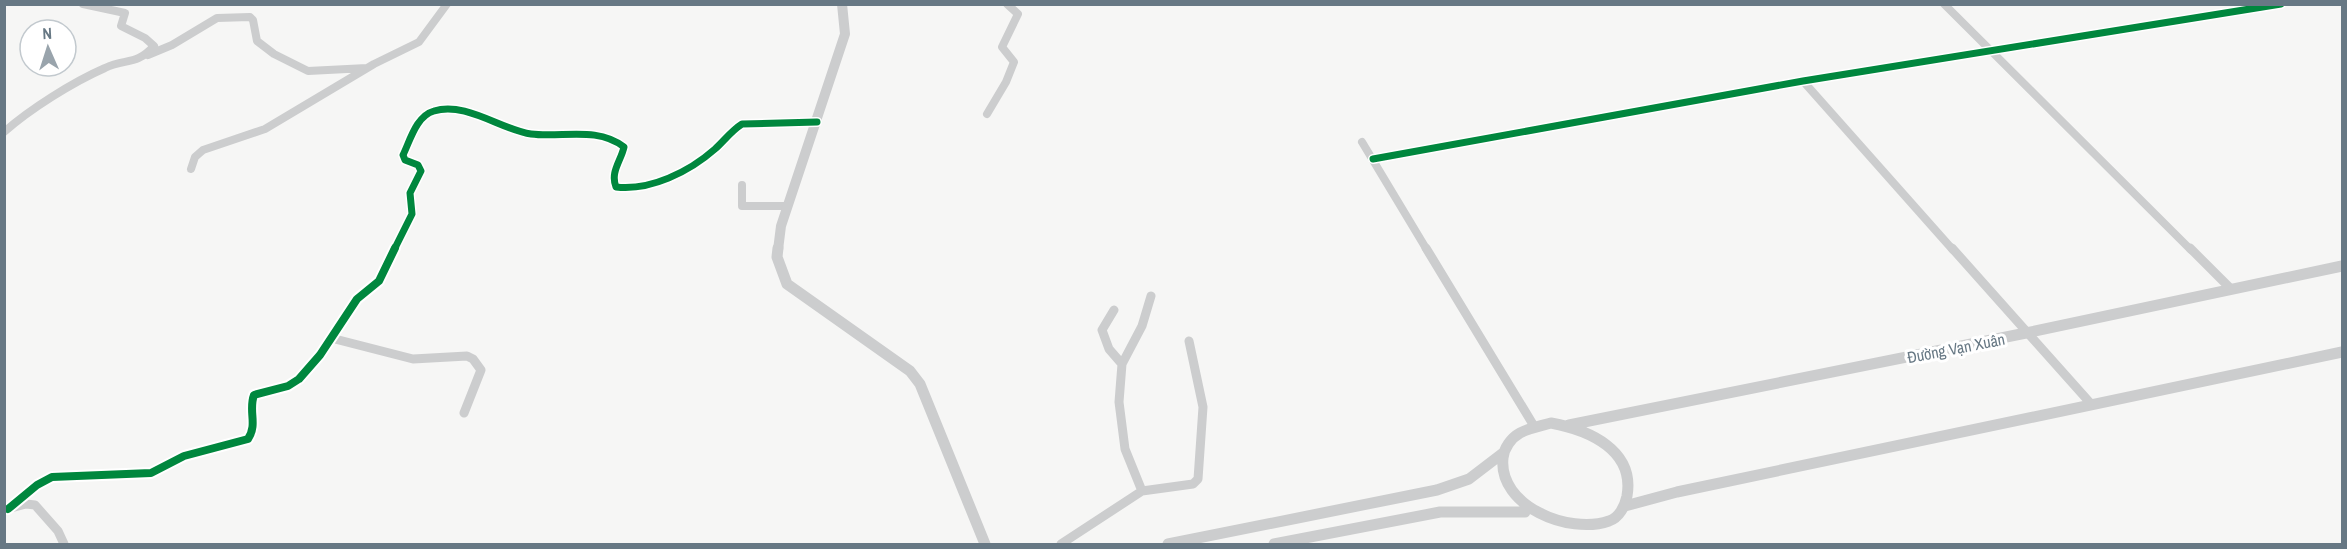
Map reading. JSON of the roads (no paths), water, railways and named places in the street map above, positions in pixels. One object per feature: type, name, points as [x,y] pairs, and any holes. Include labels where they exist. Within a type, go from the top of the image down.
[{"type":"street","points":[[83,4],[125,13],[121,26],[146,38],[154,46],[147,55]]},
{"type":"street","points":[[191,169],[195,157],[203,150],[265,129],[369,68],[419,42],[447,4]]},
{"type":"street","points":[[843,4],[845,34],[780,230],[777,257],[787,284],[910,371],[920,384],[985,544]]},
{"type":"street","points":[[987,114],[995,97],[1008,81],[1014,62],[1002,47],[1018,14],[1007,4]]},
{"type":"street","points":[[1944,4],[2231,289]]},
{"type":"street","points":[[1373,159],[1803,81],[2280,4]]},
{"type":"street","points":[[4,132],[25,112],[101,70],[172,45],[217,18],[250,17],[253,20],[257,41],[274,54],[308,71],[369,68]]},
{"type":"street","points":[[1803,81],[2092,405]]},
{"type":"street","points":[[6,509],[37,485],[52,477],[151,473],[184,456],[248,439],[256,423],[251,402],[254,395],[294,383],[320,355],[357,299],[379,281],[412,214],[410,193],[421,167],[405,160],[403,155],[422,118],[431,111],[444,110],[487,118],[530,134],[586,135],[614,140],[624,147],[613,174],[613,182],[616,187],[624,189],[647,185],[698,161],[714,150],[742,124],[817,122]]},
{"type":"street","points":[[1362,142],[1534,426]]},
{"type":"street","points":[[742,185],[742,206],[788,206]]},
{"type":"street","name":"Đường Vạn Xuân","points":[[1569,425],[2026,333],[2343,266]]},
{"type":"street","points":[[1142,491],[1122,439],[1119,413],[1122,364],[1142,326],[1151,296]]},
{"type":"street","points":[[1114,310],[1102,330],[1109,349],[1122,364]]},
{"type":"street","points":[[331,338],[413,359],[467,356],[473,359],[481,370],[464,413]]},
{"type":"street","points":[[1061,544],[1142,491],[1193,484],[1198,478],[1203,407],[1189,341]]},
{"type":"street","points":[[1625,506],[1677,492],[2343,352]]},
{"type":"street","points":[[1168,544],[1437,490],[1469,479],[1503,453],[1514,436],[1534,426],[1551,423],[1569,425],[1589,432],[1619,457],[1627,474],[1629,490],[1625,506],[1615,519],[1600,527],[1582,531],[1562,529],[1542,523],[1525,512],[1509,494],[1501,473],[1503,453]]},
{"type":"street","points":[[6,509],[26,504],[35,506],[58,531],[64,544]]},
{"type":"street","points":[[1274,544],[1440,512],[1525,512]]}]
